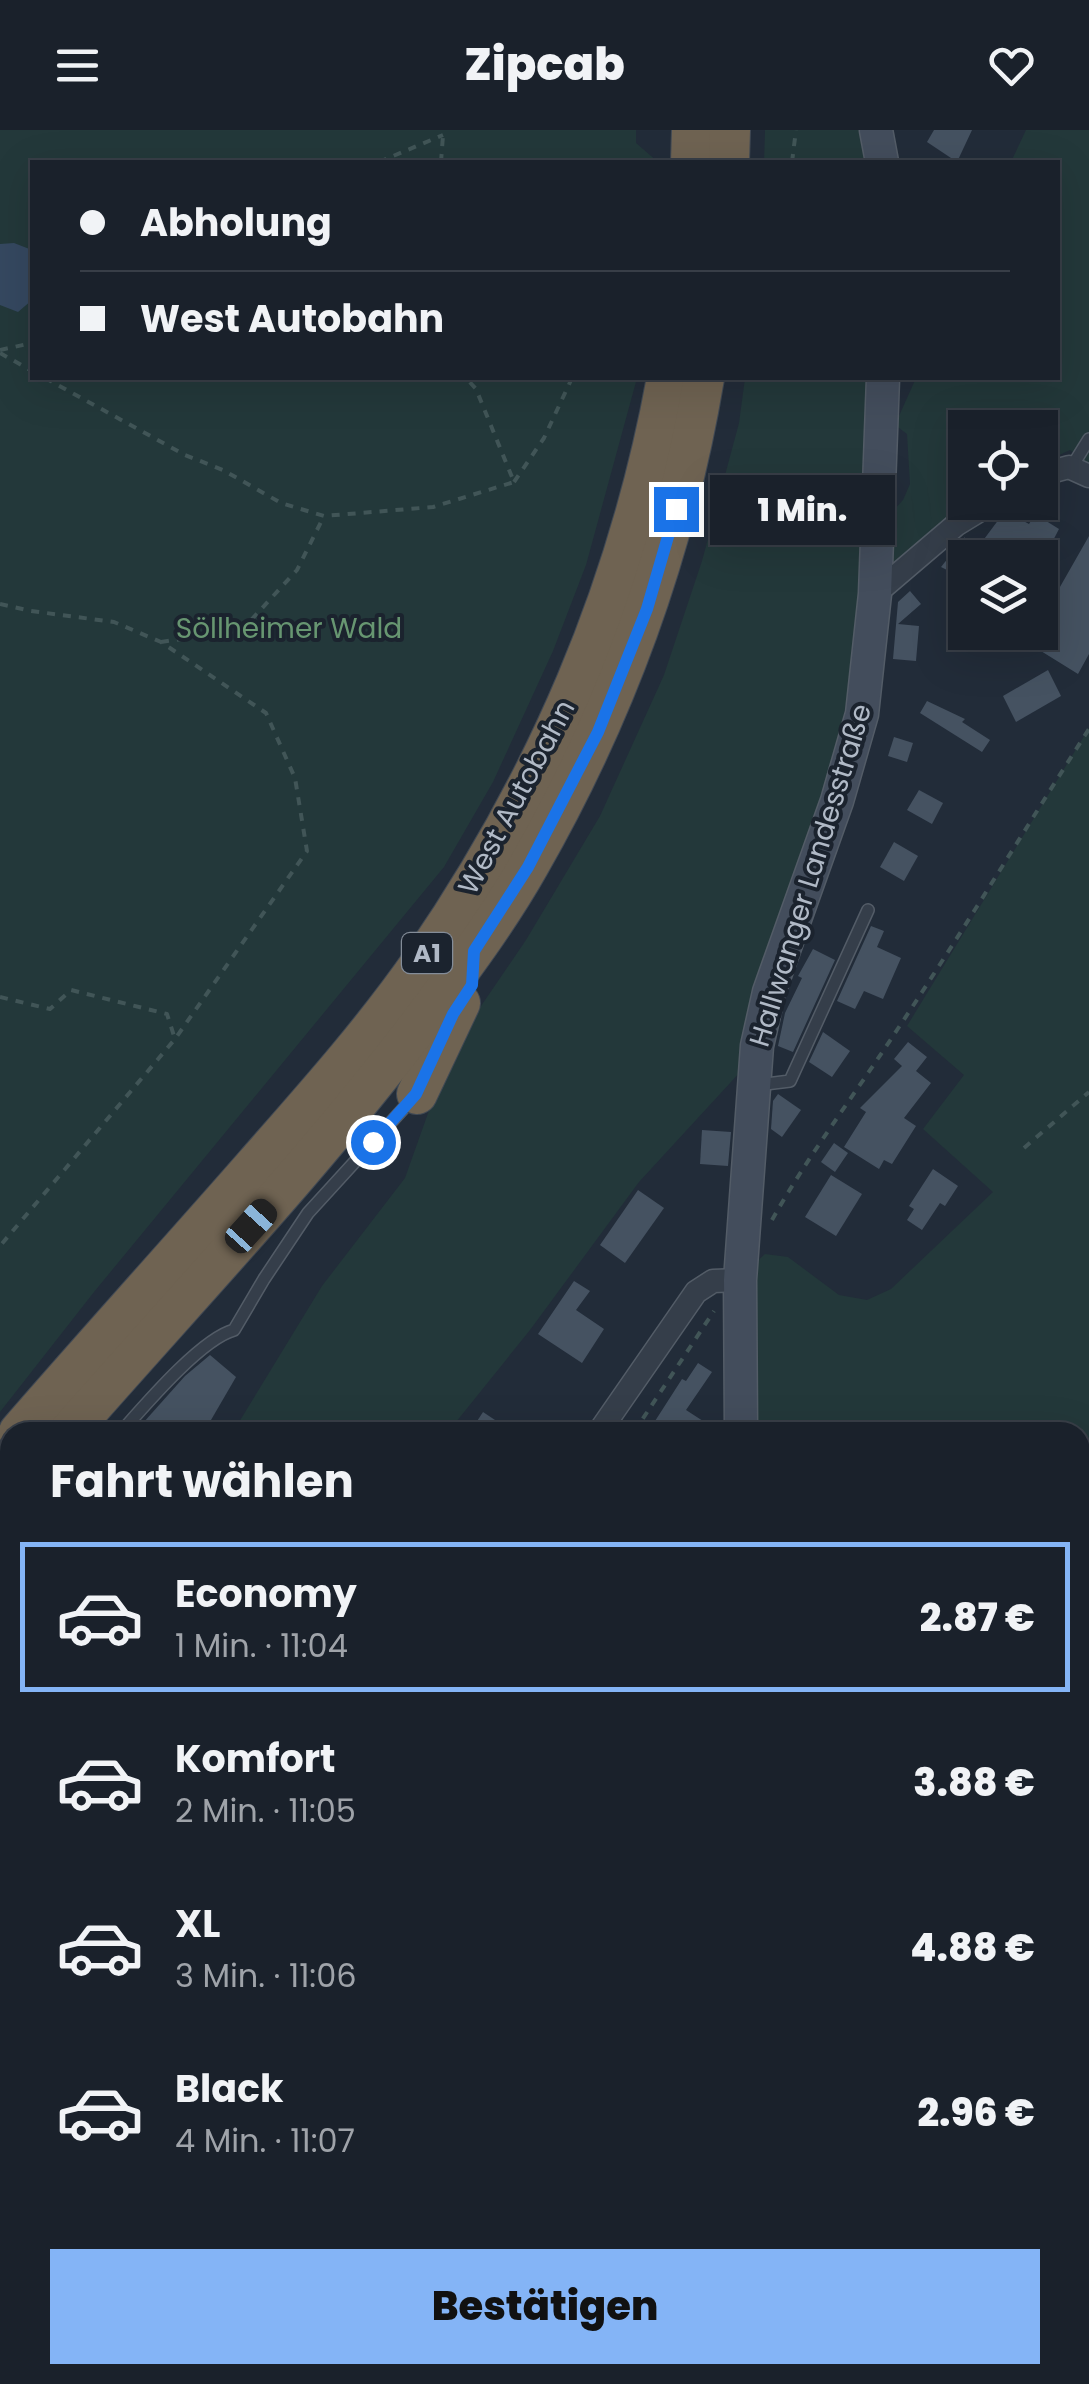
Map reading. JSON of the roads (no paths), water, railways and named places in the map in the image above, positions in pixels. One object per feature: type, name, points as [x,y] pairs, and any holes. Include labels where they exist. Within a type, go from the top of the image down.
[{"type":"highway","points":[[691,160],[692,130]]},
{"type":"highway","points":[[728,160],[730,130]]},
{"type":"highway","name":"West Autobahn","points":[[29,1422],[358,1043],[422,961],[482,868],[535,774],[598,635],[631,535],[667,380]]},
{"type":"highway","name":"West Autobahn","points":[[78,1422],[364,1097],[474,951],[538,849],[598,732],[628,660],[666,546],[704,380]]},
{"type":"highway","points":[[416,1094],[447,1026],[472,985],[474,951]]},
{"type":"street","name":"Hallwanger Landesstraße","points":[[741,1422],[740,1280],[759,1030],[837,802],[862,714],[875,594],[883,380]]},
{"type":"street","points":[[875,594],[964,520]]},
{"type":"street","points":[[606,1422],[696,1292],[713,1282],[740,1280]]},
{"type":"lane","points":[[1080,472],[1089,439]]},
{"type":"lane","points":[[752,1086],[790,1081],[868,910]]},
{"type":"lane","points":[[131,1422],[204,1348],[234,1330],[308,1213],[416,1094]]},
{"type":"water","points":[[14,243],[30,249],[30,302],[18,312],[0,305],[0,244]]},
{"type":"park label","name":"Söllheimer Wald","points":[[289,628]]}]
